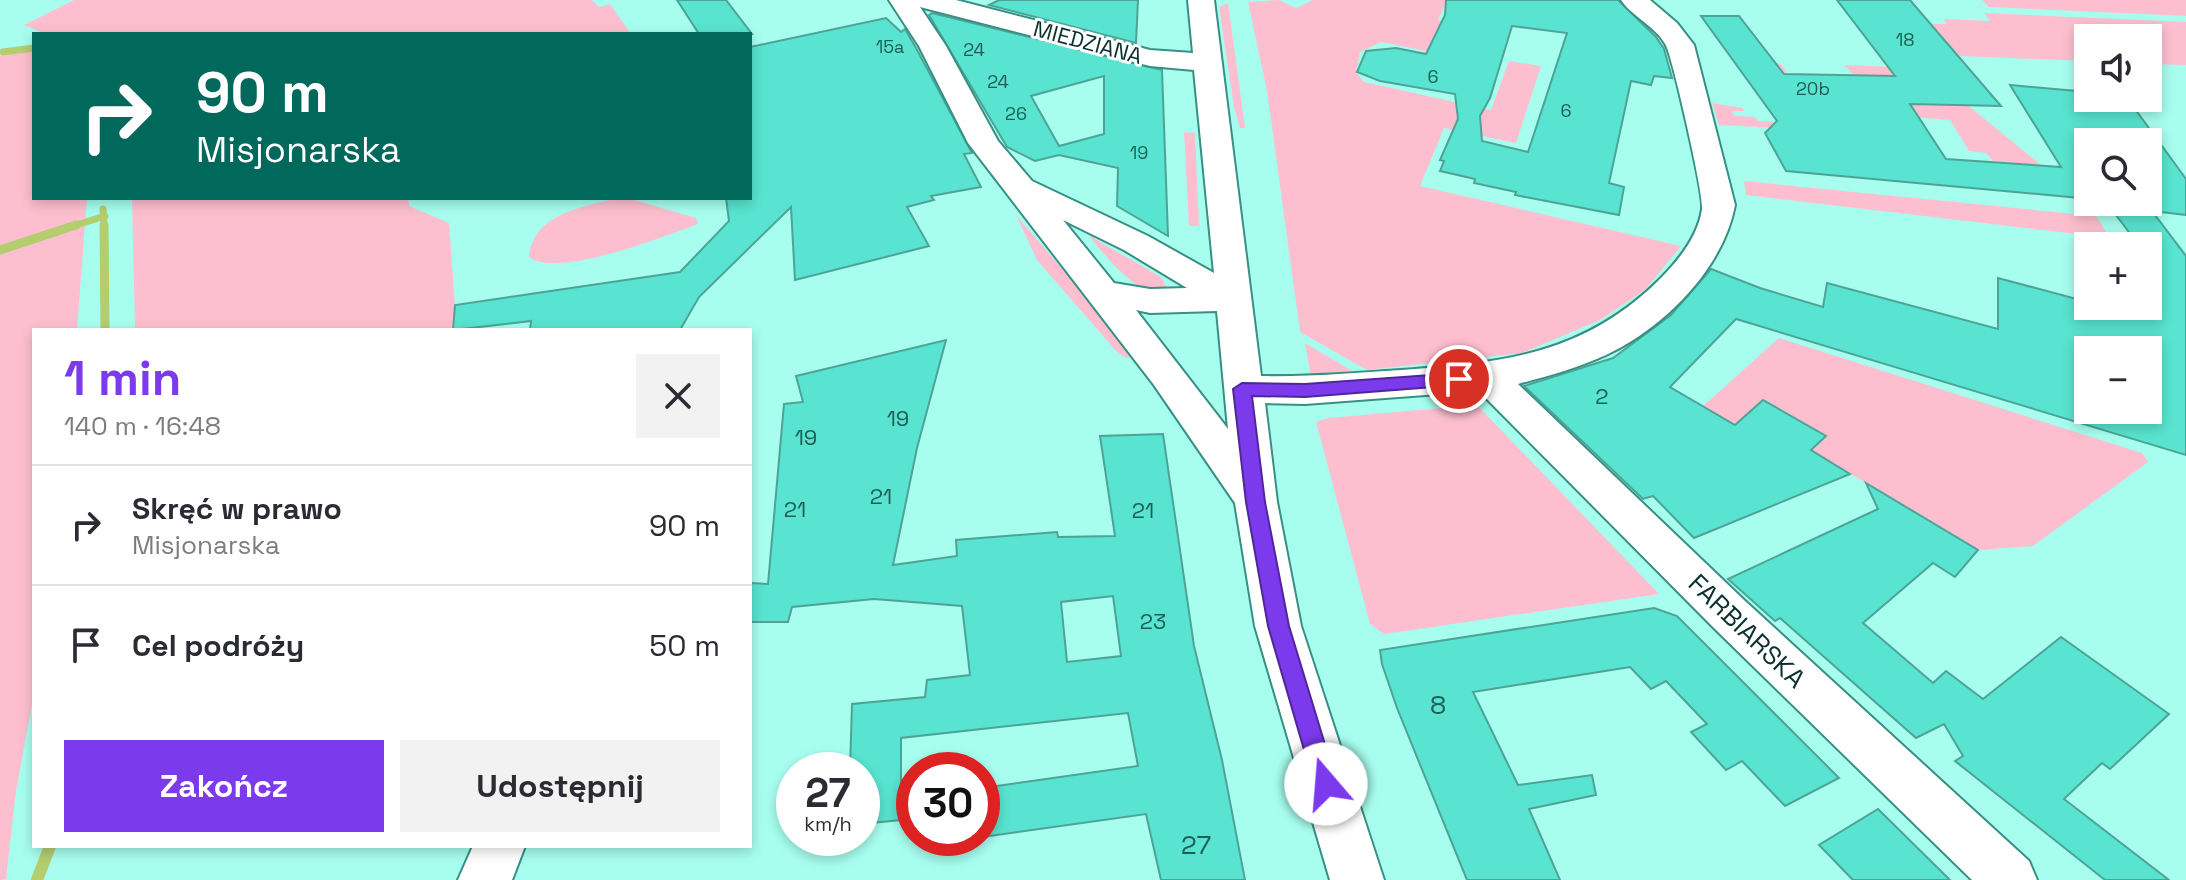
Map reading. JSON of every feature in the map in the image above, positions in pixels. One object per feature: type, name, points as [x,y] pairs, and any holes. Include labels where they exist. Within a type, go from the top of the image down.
[{"type":"street","points":[[1201,0],[1231,299],[1256,502],[1278,626],[1290,671],[1357,880]]},
{"type":"street","points":[[1242,389],[1305,390],[1488,377],[1552,360],[1607,339],[1674,285],[1715,231],[1719,205],[1680,45],[1634,0]]},
{"type":"street","points":[[914,1],[986,149],[997,165],[1018,185],[1205,424],[1256,502]]},
{"type":"street","name":"MIEDZIANA","points":[[914,1],[1150,58],[1207,62]]},
{"type":"street","points":[[1018,185],[1136,243],[1231,299]]},
{"type":"street","points":[[1136,243],[1179,251],[1227,247]]},
{"type":"street","points":[[1102,292],[1150,301],[1231,299]]},
{"type":"street","name":"FARBIARSKA","points":[[1488,377],[1622,511],[2010,880]]},
{"type":"street","points":[[485,880],[498,848]]},
{"type":"shaded area","points":[[74,0],[592,0],[599,7],[610,4],[630,32],[41,32],[24,25]]},
{"type":"shaded area","points":[[1279,0],[1296,8],[1313,0],[1479,0],[1476,10],[1445,5],[1438,20],[1467,27],[1456,57],[1381,42],[1360,52],[1356,72],[1364,82],[1491,110],[1509,61],[1541,66],[1516,143],[1444,128],[1420,186],[1681,246],[1645,290],[1600,320],[1522,353],[1367,370],[1300,332],[1267,91],[1248,2]]},
{"type":"shaded area","points":[[1982,0],[2186,0],[2186,16],[1989,7]]},
{"type":"shaded area","points":[[1228,3],[1245,128],[1240,128],[1234,107],[1219,7]]},
{"type":"shaded area","points":[[1984,13],[2186,22],[2186,65],[2162,64],[2162,24],[2074,24],[2074,60],[1959,56],[1932,24],[1946,24],[1944,19],[1990,21]]},
{"type":"shaded area","points":[[32,51],[32,200],[87,200],[77,328],[32,328],[32,704],[16,791],[6,879],[0,880],[0,56]]},
{"type":"shaded area","points":[[1775,63],[1781,64],[1824,130],[1719,125],[1712,103],[1742,108],[1744,111],[1732,111],[1734,116],[1755,117],[1758,121],[1806,123]]},
{"type":"shaded area","points":[[1844,65],[1922,68],[2041,165],[1993,161],[1986,153],[1969,151],[1950,120],[1909,117],[1892,104],[1956,105],[1857,78]]},
{"type":"shaded area","points":[[1184,132],[1195,133],[1199,226],[1189,226]]},
{"type":"shaded area","points":[[1744,181],[2096,216],[2106,232],[2074,234],[1746,195]]},
{"type":"shaded area","points":[[132,200],[408,200],[409,206],[449,223],[455,305],[453,328],[135,328]]},
{"type":"shaded area","points":[[611,200],[634,200],[696,218],[698,224],[637,246],[586,259],[563,263],[543,262],[529,257],[532,243],[549,222]]},
{"type":"shaded area","points":[[1016,215],[1136,355],[1126,358],[1117,352],[1037,260]]},
{"type":"shaded area","points":[[1088,235],[1161,277],[1167,288],[1157,291],[1134,283]]},
{"type":"shaded area","points":[[1779,338],[2142,453],[2148,462],[2033,546],[1978,550],[1811,450],[1826,435],[1763,400],[1735,425],[1703,406]]},
{"type":"shaded area","points":[[1305,343],[1356,373],[1311,377]]},
{"type":"shaded area","points":[[1477,405],[1659,594],[1384,634],[1370,624],[1316,422],[1328,418]]},
{"type":"building","points":[[677,0],[726,0],[750,32],[698,32]]},
{"type":"building","points":[[999,0],[1138,0],[1136,43],[989,5]]},
{"type":"building","points":[[1446,0],[1618,0],[1656,37],[1664,49],[1672,78],[1654,76],[1651,85],[1631,81],[1609,183],[1624,187],[1619,215],[1515,195],[1516,192],[1474,183],[1475,179],[1440,171],[1444,161],[1440,160],[1458,119],[1455,94],[1380,81],[1357,72],[1366,51],[1396,48],[1426,54],[1445,15]],"holes":[[[1512,26],[1567,33],[1528,152],[1482,141],[1480,116],[1490,98]]]},
{"type":"building","points":[[1837,0],[1910,0],[2001,106],[1910,104],[1946,159],[2061,167],[2010,85],[2074,91],[2074,112],[2137,112],[2149,128],[2074,128],[2074,197],[1786,171],[1765,133],[1777,121],[1701,16],[1739,16],[1784,74],[1895,76]]},
{"type":"building","points":[[932,13],[1162,70],[1168,236],[1117,206],[1118,168],[1059,155],[1035,161],[1007,147],[929,15]],"holes":[[[1104,76],[1104,134],[1059,146],[1031,96]]]},
{"type":"building","points":[[886,18],[901,32],[905,29],[972,153],[964,154],[981,187],[931,196],[934,200],[907,207],[929,246],[795,280],[791,207],[699,297],[681,328],[530,328],[531,321],[453,328],[455,305],[680,272],[729,221],[726,200],[752,200],[752,47]]},
{"type":"building","points":[[2162,146],[2186,179],[2186,215],[2162,212]]},
{"type":"building","points":[[2117,216],[2156,216],[2186,256],[2186,455],[2083,424],[2162,424],[2162,336],[2074,336],[2074,421],[1736,319],[1670,387],[1735,425],[1763,400],[1826,436],[1811,450],[1850,474],[1694,538],[1653,496],[1643,499],[1524,386],[1613,358],[1671,315],[1711,269],[1823,307],[1827,283],[1998,329],[1998,278],[2074,298],[2074,320],[2162,320],[2162,232],[2129,232]]},
{"type":"building","points":[[946,340],[917,448],[893,565],[957,556],[956,540],[1057,532],[1058,537],[1115,536],[1100,436],[1163,434],[1194,646],[1222,760],[1245,880],[1161,880],[1146,814],[1000,834],[1000,785],[1138,766],[1128,713],[901,738],[901,752],[896,752],[896,821],[880,822],[880,752],[851,752],[852,704],[925,697],[927,680],[970,675],[962,606],[874,599],[792,607],[788,622],[752,622],[752,583],[768,584],[784,404],[803,402],[796,376]],"holes":[[[1113,596],[1121,656],[1067,662],[1061,602]]]},
{"type":"building","points":[[1866,483],[1978,550],[1955,577],[1933,563],[1863,623],[1933,683],[1946,671],[1983,699],[2061,637],[2169,714],[2110,769],[2102,763],[2064,799],[2169,880],[2105,880],[1955,761],[1963,756],[1944,724],[1916,738],[1780,618],[1775,621],[1728,579],[1878,509]]},
{"type":"building","points":[[1654,608],[1677,616],[1839,778],[1785,806],[1742,761],[1726,770],[1691,732],[1707,724],[1666,681],[1651,689],[1630,667],[1473,692],[1518,785],[1592,775],[1596,795],[1529,809],[1560,880],[1467,880],[1397,708],[1380,650]]},
{"type":"building","points":[[1878,809],[1950,880],[1853,880],[1819,845]]},
{"type":"waterway","points":[[3,52],[32,48]]},
{"type":"waterway","points":[[103,209],[103,216]]},
{"type":"waterway","points":[[70,227],[103,216]]},
{"type":"waterway","points":[[103,216],[104,227]]},
{"type":"waterway","points":[[0,250],[76,225]]},
{"type":"waterway","points":[[104,225],[105,328]]},
{"type":"waterway","points":[[37,880],[49,848]]},
{"type":"route","points":[[1326,784],[1278,626],[1256,502],[1242,389],[1305,390],[1459,379]]}]
